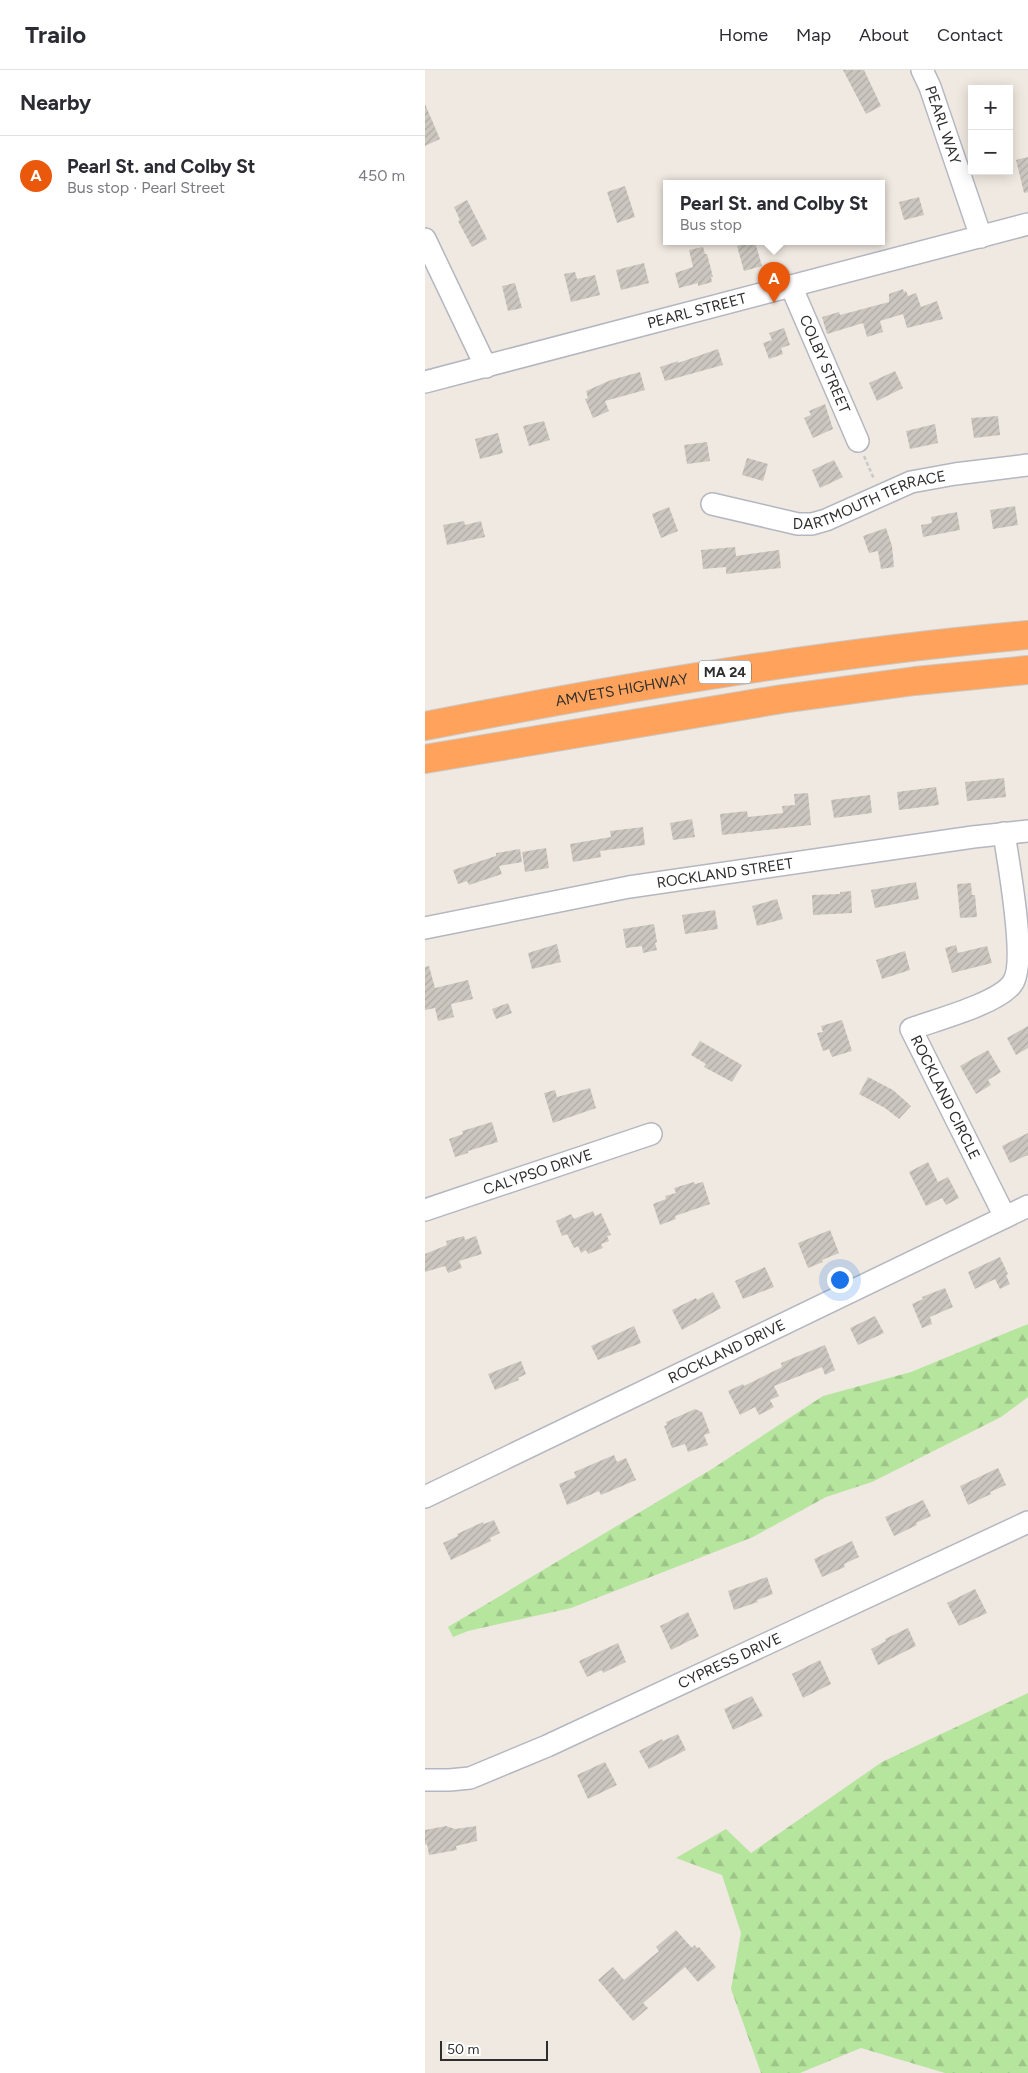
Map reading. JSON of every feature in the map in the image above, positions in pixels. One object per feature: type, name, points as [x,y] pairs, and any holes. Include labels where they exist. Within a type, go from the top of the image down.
[{"type":"highway","name":"AMVETS HIGHWAY","points":[[425,726],[595,694],[751,668],[872,650],[1028,634]]},
{"type":"highway","name":"MA 24","points":[[425,759],[782,699],[915,681],[1028,670]]},
{"type":"street","name":"PEARL WAY","points":[[922,70],[930,87],[981,237]]},
{"type":"street","name":"PEARL STREET","points":[[425,382],[1028,224]]},
{"type":"street","points":[[425,239],[486,366]]},
{"type":"street","name":"COLBY STREET","points":[[791,286],[858,441]]},
{"type":"street","name":"DARTMOUTH TERRACE","points":[[712,504],[748,514],[809,524],[826,520],[911,482],[1028,465]]},
{"type":"street","name":"ROCKLAND STREET","points":[[425,928],[629,887],[1028,831]]},
{"type":"street","name":"ROCKLAND CIRCLE","points":[[1004,833],[1018,942],[1017,973],[1013,984],[986,1002],[911,1028],[1005,1217]]},
{"type":"street","name":"CALYPSO DRIVE","points":[[425,1210],[651,1134]]},
{"type":"street","name":"ROCKLAND DRIVE","points":[[425,1497],[1028,1206]]},
{"type":"street","name":"CYPRESS DRIVE","points":[[425,1780],[470,1778],[547,1746],[1028,1522]]},
{"type":"path","points":[[858,441],[881,494]]},
{"type":"green space","points":[[1028,1324],[1028,1397],[1001,1417],[872,1482],[826,1497],[753,1537],[571,1608],[468,1631],[453,1637],[448,1627],[712,1469],[823,1396],[911,1372]]},
{"type":"green space","points":[[1028,1693],[1028,2073],[945,2073],[861,2048],[800,2073],[761,2073],[731,1989],[741,1933],[722,1875],[676,1858],[726,1829],[751,1853],[882,1762]]},
{"type":"building","points":[[843,70],[864,70],[881,106],[866,114]]},
{"type":"building","points":[[425,104],[440,139],[425,146]]},
{"type":"building","points":[[1028,157],[1028,192],[1024,193],[1016,160]]},
{"type":"building","points":[[625,186],[635,217],[617,223],[607,192]]},
{"type":"building","points":[[919,197],[924,215],[904,220],[899,202]]},
{"type":"building","points":[[467,200],[487,239],[472,247],[458,221],[460,220],[454,207]]},
{"type":"building","points":[[756,245],[762,266],[744,271],[737,246]]},
{"type":"building","points":[[703,247],[705,254],[707,254],[713,277],[711,277],[712,282],[698,286],[698,283],[679,288],[675,273],[693,267],[689,250]]},
{"type":"building","points":[[644,263],[649,283],[621,290],[616,270]]},
{"type":"building","points":[[575,272],[577,279],[595,275],[600,295],[571,302],[564,274]]},
{"type":"building","points":[[515,283],[522,308],[508,311],[502,286]]},
{"type":"building","points":[[903,289],[908,296],[916,293],[921,307],[937,301],[943,319],[907,328],[903,314],[880,321],[883,332],[867,337],[863,323],[827,334],[822,317],[839,312],[840,315],[889,302],[889,294]]},
{"type":"building","points":[[784,328],[790,345],[781,348],[783,354],[769,359],[763,343],[772,340],[769,333]]},
{"type":"building","points":[[718,349],[723,365],[665,381],[660,367],[678,361],[678,363]]},
{"type":"building","points":[[895,371],[903,388],[877,401],[869,383]]},
{"type":"building","points":[[640,372],[645,390],[605,401],[609,411],[593,418],[585,399],[588,398],[586,391],[611,380]]},
{"type":"building","points":[[825,404],[833,429],[813,438],[804,418],[811,415],[809,411]]},
{"type":"building","points":[[998,416],[1000,435],[974,438],[971,418]]},
{"type":"building","points":[[544,421],[550,440],[529,446],[523,426]]},
{"type":"building","points":[[935,424],[938,443],[910,449],[906,431]]},
{"type":"building","points":[[498,433],[503,453],[480,459],[475,439]]},
{"type":"building","points":[[707,442],[710,461],[687,464],[684,445]]},
{"type":"building","points":[[747,458],[768,464],[763,481],[742,475]]},
{"type":"building","points":[[834,460],[843,477],[820,488],[812,470]]},
{"type":"building","points":[[1015,506],[1018,525],[993,529],[990,510]]},
{"type":"building","points":[[669,507],[678,531],[661,538],[652,514]]},
{"type":"building","points":[[957,512],[960,530],[923,537],[921,525],[932,523],[931,517]]},
{"type":"building","points":[[464,521],[465,525],[481,521],[485,537],[447,545],[443,525]]},
{"type":"building","points":[[886,528],[892,546],[894,567],[881,569],[878,551],[869,553],[863,536]]},
{"type":"building","points":[[735,547],[736,556],[779,550],[781,568],[726,574],[726,567],[703,569],[701,550]]},
{"type":"building","points":[[1004,778],[1006,797],[967,801],[965,782]]},
{"type":"building","points":[[936,787],[939,805],[899,810],[897,792]]},
{"type":"building","points":[[808,793],[811,825],[722,835],[720,814],[747,811],[748,817],[783,813],[782,806],[795,805],[794,794]]},
{"type":"building","points":[[870,795],[872,813],[834,818],[831,800]]},
{"type":"building","points":[[692,819],[695,837],[673,840],[670,823]]},
{"type":"building","points":[[643,827],[645,845],[600,851],[601,857],[573,862],[570,844],[611,837],[610,831]]},
{"type":"building","points":[[546,848],[549,868],[525,872],[522,852]]},
{"type":"building","points":[[520,849],[522,862],[499,866],[502,874],[469,885],[467,881],[458,884],[453,870],[496,856],[496,853]]},
{"type":"building","points":[[916,882],[919,899],[875,908],[871,890]]},
{"type":"building","points":[[971,883],[972,895],[975,895],[977,917],[960,918],[957,884]]},
{"type":"building","points":[[851,891],[852,913],[813,915],[812,895],[840,894],[840,892]]},
{"type":"building","points":[[777,899],[783,919],[757,926],[752,906]]},
{"type":"building","points":[[715,910],[718,929],[685,934],[682,915]]},
{"type":"building","points":[[654,924],[657,950],[643,953],[642,946],[626,948],[623,929]]},
{"type":"building","points":[[557,944],[561,962],[532,969],[528,953]]},
{"type":"building","points":[[956,945],[958,953],[987,946],[992,963],[952,973],[945,948]]},
{"type":"building","points":[[905,951],[910,970],[882,979],[876,960]]},
{"type":"building","points":[[429,966],[435,988],[468,980],[473,999],[451,1004],[454,1017],[438,1021],[435,1008],[425,1010],[425,967]]},
{"type":"building","points":[[508,1003],[512,1013],[496,1019],[492,1009]]},
{"type":"building","points":[[842,1020],[852,1051],[832,1057],[829,1049],[823,1051],[817,1033],[823,1032],[821,1026]]},
{"type":"building","points":[[1028,1026],[1028,1048],[1016,1055],[1007,1038]]},
{"type":"building","points":[[700,1041],[742,1065],[732,1082],[704,1067],[706,1064],[691,1055]]},
{"type":"building","points":[[988,1050],[1001,1072],[988,1080],[991,1085],[976,1094],[960,1066]]},
{"type":"building","points":[[868,1077],[893,1090],[911,1106],[899,1119],[885,1108],[859,1094]]},
{"type":"building","points":[[590,1088],[596,1108],[553,1123],[544,1093],[555,1090],[557,1097]]},
{"type":"building","points":[[492,1122],[498,1142],[455,1157],[449,1139],[463,1134],[462,1131]]},
{"type":"building","points":[[1028,1133],[1028,1155],[1010,1163],[1002,1146]]},
{"type":"building","points":[[928,1162],[938,1182],[948,1177],[959,1198],[946,1205],[942,1198],[926,1206],[909,1172]]},
{"type":"building","points":[[694,1182],[695,1184],[703,1182],[710,1204],[675,1216],[676,1219],[660,1225],[653,1204],[666,1199],[665,1196],[676,1193],[674,1188]]},
{"type":"building","points":[[593,1211],[595,1216],[601,1213],[611,1235],[607,1236],[609,1241],[601,1244],[603,1248],[588,1254],[586,1250],[581,1253],[578,1246],[574,1248],[567,1234],[562,1236],[556,1221],[571,1214],[574,1219]]},
{"type":"building","points":[[830,1230],[839,1253],[808,1268],[798,1243]]},
{"type":"building","points":[[464,1236],[465,1240],[476,1236],[482,1254],[459,1261],[462,1268],[448,1273],[445,1266],[425,1272],[425,1254],[447,1245],[446,1241]]},
{"type":"building","points":[[1000,1257],[1008,1274],[1006,1275],[1010,1284],[1000,1289],[995,1279],[975,1289],[968,1272]]},
{"type":"building","points":[[765,1267],[774,1287],[743,1299],[735,1281]]},
{"type":"building","points":[[945,1288],[953,1307],[930,1317],[932,1324],[922,1328],[912,1304],[923,1299],[922,1297]]},
{"type":"building","points":[[713,1292],[721,1308],[682,1330],[672,1310]]},
{"type":"building","points":[[875,1316],[884,1333],[858,1345],[850,1328]]},
{"type":"building","points":[[634,1326],[641,1343],[598,1360],[591,1346]]},
{"type":"building","points":[[825,1345],[835,1370],[825,1375],[822,1367],[774,1386],[779,1396],[770,1400],[774,1407],[759,1415],[755,1407],[740,1415],[728,1391],[743,1384],[744,1386],[782,1367],[781,1363]]},
{"type":"building","points":[[521,1361],[526,1374],[518,1378],[519,1380],[495,1390],[488,1374]]},
{"type":"building","points":[[695,1409],[702,1412],[710,1433],[704,1435],[708,1445],[688,1452],[685,1444],[672,1448],[664,1426],[667,1425],[666,1422]]},
{"type":"building","points":[[614,1455],[617,1462],[626,1458],[636,1480],[601,1495],[599,1491],[567,1505],[559,1484],[576,1477],[574,1472]]},
{"type":"building","points":[[998,1468],[1006,1485],[968,1505],[960,1486]]},
{"type":"building","points":[[923,1500],[931,1516],[894,1536],[885,1517]]},
{"type":"building","points":[[494,1520],[500,1533],[490,1538],[491,1541],[451,1560],[443,1543],[483,1522],[484,1524]]},
{"type":"building","points":[[852,1541],[859,1557],[844,1564],[845,1567],[822,1577],[814,1559]]},
{"type":"building","points":[[767,1577],[773,1594],[757,1600],[758,1602],[734,1610],[728,1591]]},
{"type":"building","points":[[975,1589],[987,1613],[959,1626],[947,1603]]},
{"type":"building","points":[[688,1612],[699,1636],[671,1650],[660,1626]]},
{"type":"building","points":[[908,1628],[916,1646],[878,1665],[871,1649],[886,1641],[885,1639]]},
{"type":"building","points":[[618,1643],[626,1662],[603,1673],[602,1670],[587,1677],[579,1661]]},
{"type":"building","points":[[820,1660],[831,1684],[803,1698],[792,1674]]},
{"type":"building","points":[[752,1696],[763,1716],[733,1730],[724,1709]]},
{"type":"building","points":[[678,1734],[686,1750],[649,1769],[639,1751],[662,1739],[663,1741]]},
{"type":"building","points":[[605,1762],[617,1785],[588,1799],[577,1775]]},
{"type":"building","points":[[446,1826],[455,1829],[476,1826],[477,1841],[456,1846],[457,1850],[429,1855],[427,1844],[425,1845],[425,1830]]},
{"type":"building","points":[[676,1930],[692,1948],[695,1945],[697,1948],[699,1947],[716,1967],[698,1982],[685,1967],[643,2003],[648,2008],[633,2021],[598,1980],[613,1967],[624,1980],[659,1951],[656,1947]]},
{"type":"place","name":"Pearl St. and Colby St","points":[[774,303]]}]
